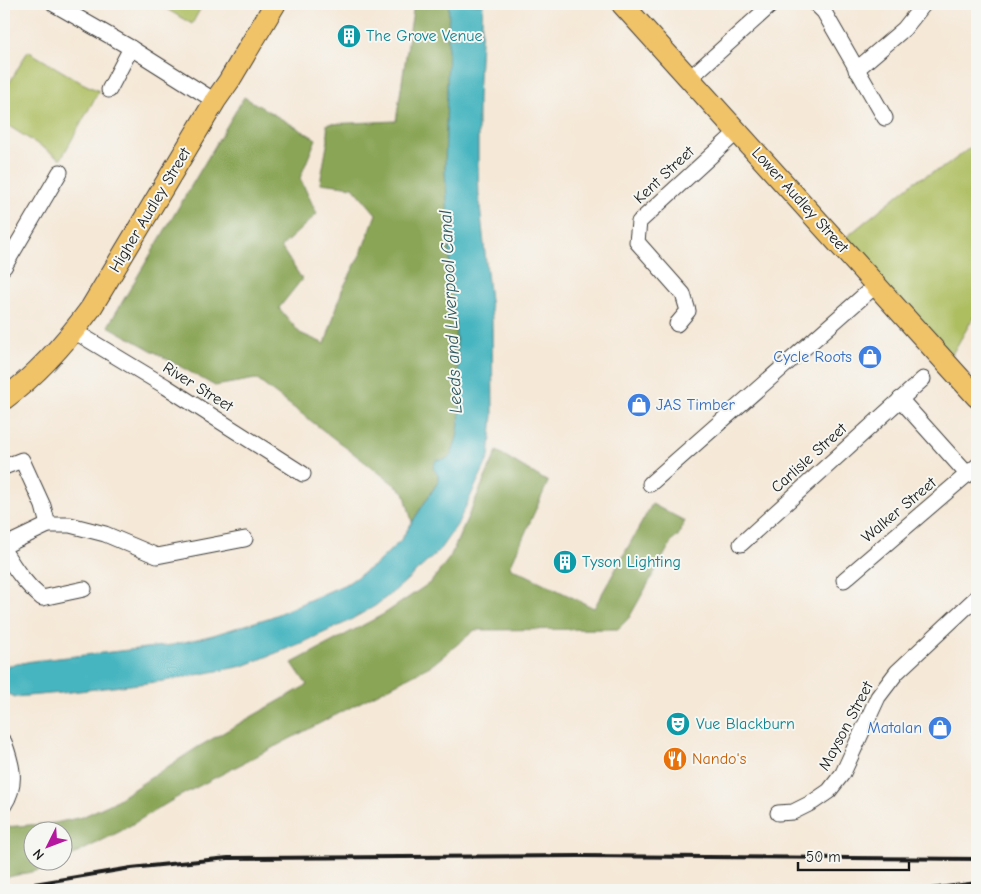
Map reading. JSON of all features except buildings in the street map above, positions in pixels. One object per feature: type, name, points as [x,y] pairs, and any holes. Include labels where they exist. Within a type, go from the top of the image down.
[{"type":"highway","name":"Higher Audley Street","points":[[5,397],[45,364],[91,308],[215,101],[276,4]]},
{"type":"highway","name":"Lower Audley Street","points":[[622,4],[977,396]]},
{"type":"street","points":[[54,4],[131,48],[215,101]]},
{"type":"street","points":[[690,78],[772,4]]},
{"type":"street","points":[[816,4],[824,12],[885,118]]},
{"type":"street","points":[[856,70],[904,29],[924,4]]},
{"type":"street","points":[[109,90],[131,48]]},
{"type":"street","name":"Kent Street","points":[[677,324],[688,311],[683,294],[637,242],[639,222],[738,131]]},
{"type":"street","points":[[4,267],[60,172]]},
{"type":"street","points":[[650,484],[876,285]]},
{"type":"street","name":"River Street","points":[[74,331],[304,474]]},
{"type":"street","name":"Carlisle Street","points":[[741,544],[922,379]]},
{"type":"street","points":[[900,399],[973,470]]},
{"type":"street","points":[[4,467],[22,460],[43,506],[48,525]]},
{"type":"street","name":"Walker Street","points":[[844,580],[920,513],[973,470]]},
{"type":"street","points":[[4,546],[48,525],[70,525],[105,534],[157,556],[245,539]]},
{"type":"street","points":[[4,551],[20,578],[42,598],[84,589]]},
{"type":"street","name":"Mayson Street","points":[[778,813],[793,812],[829,791],[843,773],[878,697],[897,672],[977,597]]},
{"type":"street","points":[[4,742],[12,763],[14,779],[9,797],[4,805]]},
{"type":"green space","points":[[158,4],[203,4],[192,24]]},
{"type":"green space","points":[[414,4],[449,4],[445,172],[461,409],[457,439],[452,455],[445,460],[438,475],[438,482],[412,522],[404,492],[256,379],[215,386],[108,326],[244,97],[316,139],[300,178],[317,214],[281,247],[302,279],[279,308],[300,333],[325,344],[342,290],[361,253],[376,214],[353,187],[320,183],[328,140],[327,124],[396,121]]},
{"type":"green space","points":[[28,51],[99,91],[61,159],[4,123],[4,92]]},
{"type":"green space","points":[[976,143],[977,311],[947,363],[839,243],[915,181],[946,166]]},
{"type":"green space","points":[[497,451],[548,482],[510,567],[594,608],[652,504],[685,521],[629,618],[618,629],[475,630],[432,665],[176,798],[121,831],[72,856],[72,822],[60,822],[82,817],[112,803],[198,747],[307,685],[292,663],[384,614],[431,582],[450,557]]},
{"type":"green space","points":[[22,826],[22,872],[31,872],[4,878],[4,827]]},
{"type":"water","points":[[449,4],[483,4],[478,98],[478,166],[479,197],[492,319],[493,415],[489,457],[457,525],[438,552],[375,606],[345,623],[304,642],[243,666],[164,681],[62,693],[15,697],[4,692],[4,671],[7,666],[32,661],[172,645],[213,635],[271,617],[348,583],[376,564],[400,541],[438,482],[438,475],[433,468],[436,460],[450,457],[459,425],[459,378],[448,239],[445,172]]},
{"type":"railway","points":[[4,889],[131,868],[228,858],[580,856],[977,859]]},
{"type":"railway","points":[[923,890],[977,883]]},
{"type":"place","name":"The Grove Venue","points":[[349,36]]},
{"type":"place","name":"Cycle Roots","points":[[870,357]]},
{"type":"place","name":"JAS Timber","points":[[639,405]]},
{"type":"place","name":"Tyson Lighting","points":[[565,562]]},
{"type":"place","name":"Vue Blackburn","points":[[678,724]]},
{"type":"place","name":"Matalan","points":[[940,728]]},
{"type":"place","name":"Nando's","points":[[675,759]]},
{"type":"water label","name":"Leeds and Liverpool Canal","points":[[451,312]]}]
